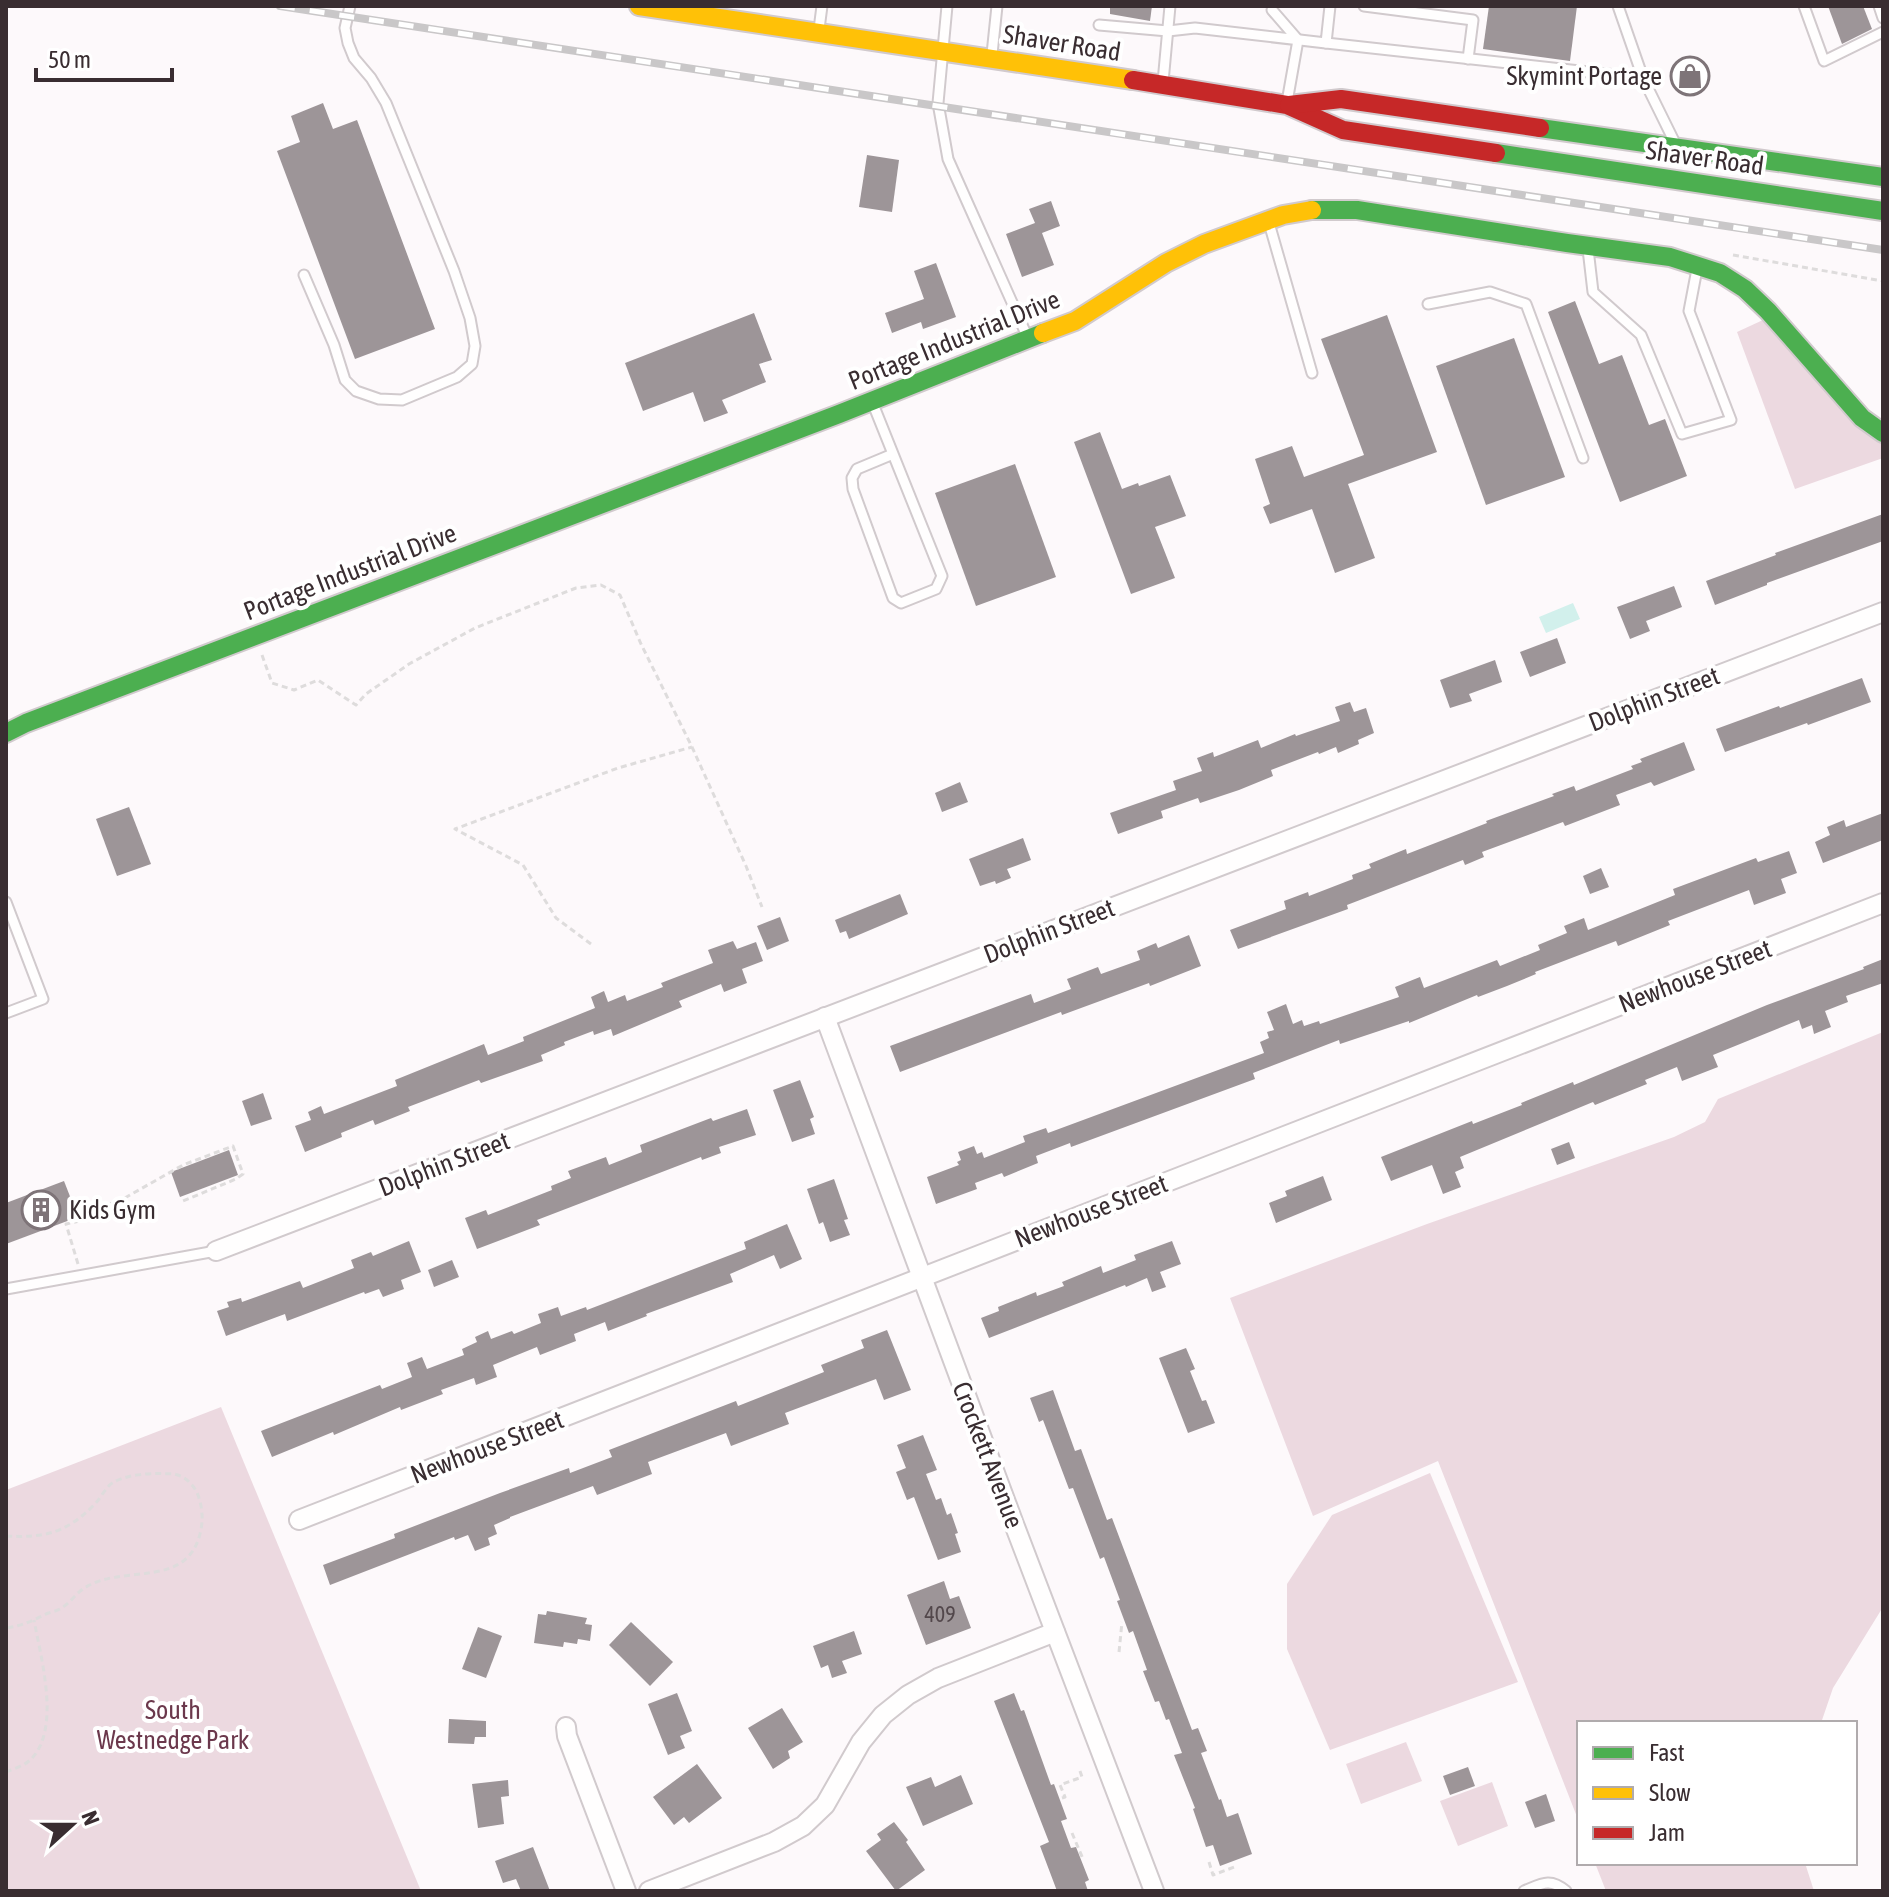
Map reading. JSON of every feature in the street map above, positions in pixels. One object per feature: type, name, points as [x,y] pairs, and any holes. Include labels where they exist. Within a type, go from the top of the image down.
[{"type":"street","name":"Shaver Road","points":[[639,6],[1287,105],[1343,130],[1883,211]]},
{"type":"street","name":"Shaver Road","points":[[1287,105],[1341,99],[1883,177]]},
{"type":"street","name":"Portage Industrial Drive","points":[[6,733],[1075,321],[1166,263],[1204,244],[1283,215],[1316,209],[1357,210],[1670,257],[1720,273],[1745,289],[1768,311],[1862,418],[1883,433]]},
{"type":"street","name":"Dolphin Street","points":[[216,1251],[1883,612]]},
{"type":"street","name":"Newhouse Street","points":[[299,1520],[1883,903]]},
{"type":"street","name":"Crockett Avenue","points":[[825,1017],[1154,1891]]},
{"type":"street","points":[[649,1891],[764,1847],[803,1826],[825,1805],[861,1742],[883,1715],[908,1695],[938,1678],[1055,1632]]},
{"type":"street","points":[[566,1727],[626,1891]]},
{"type":"lane","points":[[304,275],[334,345],[345,380],[356,391],[379,399],[402,400],[457,377],[472,364],[475,346],[470,318],[454,271],[386,103],[354,58],[348,43],[345,28],[350,6]]},
{"type":"lane","points":[[818,32],[822,6]]},
{"type":"lane","points":[[947,6],[938,103],[948,159],[1029,339]]},
{"type":"lane","points":[[992,58],[997,6]]},
{"type":"lane","points":[[1163,85],[1170,6]]},
{"type":"lane","points":[[1326,43],[1330,6]]},
{"type":"lane","points":[[1364,6],[1473,20],[1468,59]]},
{"type":"lane","points":[[1618,6],[1643,78],[1676,147]]},
{"type":"lane","points":[[1804,6],[1824,61],[1883,32]]},
{"type":"lane","points":[[1879,6],[1883,18]]},
{"type":"lane","points":[[1272,10],[1298,40]]},
{"type":"lane","points":[[1099,25],[1168,31],[1195,28],[1643,78]]},
{"type":"lane","points":[[1287,105],[1298,40]]},
{"type":"lane","points":[[1268,220],[1312,373]]},
{"type":"lane","points":[[1587,246],[1593,292],[1641,335],[1682,434],[1731,420],[1689,311],[1698,265]]},
{"type":"lane","points":[[1428,304],[1490,292],[1526,304],[1583,458]]},
{"type":"lane","points":[[871,401],[893,454],[942,576],[936,589],[901,603],[893,598],[853,489],[852,478],[857,469],[893,454]]},
{"type":"lane","points":[[6,902],[43,999],[6,1013]]},
{"type":"lane","points":[[6,1289],[216,1251]]},
{"type":"lane","points":[[1524,1891],[1546,1882],[1557,1884],[1566,1891]]},
{"type":"path","points":[[256,636],[272,683],[294,690],[318,680],[356,705],[366,694],[409,664],[475,628],[576,588],[601,585],[620,595],[692,747],[762,907]]},
{"type":"path","points":[[591,944],[556,918],[523,865],[455,829],[618,768],[692,747]]},
{"type":"path","points":[[82,1275],[66,1224],[80,1221],[80,1215],[123,1199],[183,1165],[233,1146],[243,1174],[183,1201]]},
{"type":"path","points":[[6,1536],[34,1538],[52,1534],[81,1517],[112,1482],[133,1476],[179,1475],[191,1483],[202,1505],[203,1522],[199,1540],[192,1555],[180,1565],[114,1577],[85,1587],[63,1608],[23,1625],[6,1628]]},
{"type":"path","points":[[6,1772],[28,1761],[42,1745],[47,1718],[45,1683],[34,1620]]},
{"type":"path","points":[[1119,1652],[1122,1622]]},
{"type":"path","points":[[1062,1798],[1065,1797],[1060,1785],[1082,1777],[1079,1768]]},
{"type":"path","points":[[1072,1833],[1083,1859]]},
{"type":"path","points":[[1209,1862],[1213,1875],[1237,1866]]},
{"type":"green space","points":[[1763,320],[1883,440],[1883,458],[1795,489],[1737,332]]},
{"type":"green space","points":[[1883,1032],[1883,1607],[1833,1688],[1822,1721],[1577,1721],[1577,1817],[1438,1461],[1313,1516],[1230,1298],[1427,1224],[1674,1137],[1705,1122],[1718,1099]]},
{"type":"green space","name":"South Westnedge Park","points":[[221,1407],[421,1891],[6,1891],[6,1490]]},
{"type":"green space","points":[[1430,1473],[1518,1682],[1330,1750],[1287,1649],[1287,1584],[1332,1515]]},
{"type":"green space","points":[[1406,1742],[1422,1781],[1361,1804],[1346,1764]]},
{"type":"green space","points":[[1492,1782],[1508,1826],[1458,1846],[1440,1801]]},
{"type":"green space","points":[[1596,1865],[1806,1865],[1814,1891],[1606,1891]]},
{"type":"shaded area","points":[[1573,603],[1580,619],[1546,633],[1539,617]]},
{"type":"building","points":[[1110,6],[1152,6],[1150,21],[1110,14]]},
{"type":"building","points":[[1489,6],[1577,6],[1570,61],[1483,49]]},
{"type":"building","points":[[1828,6],[1863,6],[1872,29],[1842,44]]},
{"type":"building","points":[[323,103],[333,129],[357,120],[435,329],[355,359],[277,151],[300,142],[291,116]]},
{"type":"building","points":[[867,155],[899,160],[892,212],[859,207]]},
{"type":"building","points":[[1051,201],[1060,226],[1042,233],[1054,265],[1022,277],[1006,234],[1035,223],[1029,209]]},
{"type":"building","points":[[936,263],[956,317],[923,329],[921,322],[892,333],[885,313],[924,299],[914,271]]},
{"type":"building","points":[[1575,301],[1599,364],[1622,355],[1649,425],[1665,419],[1687,476],[1620,502],[1548,312]]},
{"type":"building","points":[[754,313],[772,360],[759,364],[766,382],[722,400],[728,413],[704,422],[693,392],[643,411],[625,363]]},
{"type":"building","points":[[1387,315],[1437,452],[1348,484],[1375,558],[1335,573],[1312,509],[1270,524],[1263,507],[1270,504],[1255,459],[1292,446],[1304,477],[1364,455],[1321,339]]},
{"type":"building","points":[[1514,338],[1565,477],[1486,505],[1436,366]]},
{"type":"building","points":[[1100,432],[1122,489],[1170,475],[1186,516],[1155,527],[1175,578],[1131,594],[1074,442]]},
{"type":"building","points":[[1015,464],[1056,577],[976,606],[935,493]]},
{"type":"building","points":[[1883,514],[1883,541],[1715,605],[1706,581]]},
{"type":"building","points":[[1674,586],[1682,607],[1646,621],[1650,631],[1630,639],[1617,607]]},
{"type":"building","points":[[1557,638],[1566,663],[1530,677],[1520,652]]},
{"type":"building","points":[[1495,660],[1502,682],[1469,694],[1472,701],[1450,708],[1440,680]]},
{"type":"building","points":[[1862,678],[1871,702],[1725,752],[1716,729]]},
{"type":"building","points":[[1350,702],[1354,712],[1366,708],[1374,733],[1358,740],[1359,744],[1338,753],[1336,747],[1318,752],[1271,770],[1273,776],[1239,790],[1200,803],[1198,798],[1161,811],[1163,818],[1118,834],[1110,813],[1176,790],[1173,781],[1202,771],[1197,758],[1213,752],[1214,757],[1258,740],[1261,748],[1340,721],[1335,707]]},
{"type":"building","points":[[1684,742],[1695,770],[1654,786],[1651,782],[1616,795],[1620,805],[1482,852],[1484,857],[1465,865],[1463,860],[1347,905],[1348,909],[1238,949],[1230,930],[1286,909],[1284,901],[1308,892],[1309,896],[1353,879],[1352,875],[1371,868],[1369,864],[1406,849],[1407,854],[1554,796],[1552,794],[1574,786],[1576,791],[1633,769],[1631,766],[1642,762],[1640,759]]},
{"type":"building","points":[[960,782],[968,802],[942,812],[935,793]]},
{"type":"building","points":[[129,807],[151,864],[117,876],[96,819]]},
{"type":"building","points":[[1883,813],[1883,840],[1823,863],[1815,842],[1830,835],[1827,827],[1844,820],[1846,827]]},
{"type":"building","points":[[1023,838],[1031,860],[1007,869],[1011,878],[980,886],[969,859]]},
{"type":"building","points":[[1789,851],[1797,873],[1781,879],[1786,893],[1754,905],[1749,890],[1668,921],[1670,925],[1618,946],[1616,941],[1409,1023],[1340,1044],[1339,1040],[1253,1073],[1255,1079],[1071,1147],[1070,1143],[1036,1156],[1038,1163],[1004,1177],[1002,1173],[975,1183],[977,1189],[936,1204],[927,1177],[959,1165],[958,1152],[974,1146],[977,1154],[982,1152],[984,1158],[1025,1142],[1023,1136],[1046,1128],[1048,1133],[1264,1053],[1260,1042],[1269,1038],[1267,1032],[1274,1030],[1267,1012],[1286,1004],[1293,1024],[1302,1020],[1304,1026],[1319,1021],[1320,1024],[1399,997],[1395,987],[1420,977],[1424,988],[1497,960],[1500,966],[1540,950],[1538,945],[1567,933],[1564,926],[1584,918],[1588,930],[1675,895],[1673,889],[1756,858],[1758,862]]},
{"type":"building","points":[[1601,868],[1609,887],[1590,894],[1583,876]]},
{"type":"building","points":[[900,894],[908,914],[849,939],[846,931],[840,933],[835,920]]},
{"type":"building","points":[[780,917],[789,941],[767,950],[757,926]]},
{"type":"building","points":[[1189,935],[1201,966],[1062,1015],[1061,1012],[900,1072],[890,1046],[1031,994],[1034,1003],[1071,989],[1067,979],[1098,967],[1101,974],[1140,960],[1137,951],[1156,943],[1158,948]]},
{"type":"building","points":[[733,941],[737,949],[756,942],[763,961],[742,969],[747,983],[724,992],[721,984],[679,1001],[682,1007],[613,1036],[611,1029],[594,1035],[593,1031],[564,1042],[565,1045],[541,1055],[543,1061],[481,1083],[479,1080],[408,1107],[410,1111],[375,1125],[373,1120],[305,1152],[295,1126],[311,1120],[308,1112],[321,1106],[324,1114],[397,1086],[395,1080],[484,1044],[488,1055],[524,1041],[523,1037],[595,1008],[591,997],[604,991],[608,1002],[625,995],[627,1001],[663,987],[661,983],[713,963],[708,950]]},
{"type":"building","points":[[1883,959],[1883,983],[1846,996],[1848,1002],[1825,1011],[1831,1027],[1814,1034],[1812,1025],[1802,1029],[1799,1020],[1713,1055],[1718,1067],[1682,1081],[1677,1067],[1645,1080],[1647,1084],[1595,1105],[1593,1102],[1460,1157],[1464,1168],[1455,1172],[1461,1187],[1443,1194],[1432,1165],[1391,1181],[1381,1157],[1522,1105],[1573,1082],[1574,1085]]},
{"type":"building","points":[[800,1080],[814,1117],[810,1119],[815,1134],[792,1142],[773,1090]]},
{"type":"building","points":[[263,1093],[272,1119],[251,1126],[242,1101]]},
{"type":"building","points":[[747,1109],[756,1135],[719,1147],[721,1153],[702,1160],[701,1157],[537,1220],[540,1225],[477,1249],[465,1218],[486,1210],[488,1215],[552,1190],[551,1186],[571,1178],[568,1171],[606,1157],[609,1165],[642,1152],[640,1145],[711,1118],[713,1121]]},
{"type":"building","points":[[1569,1142],[1575,1158],[1557,1165],[1551,1149]]},
{"type":"building","points":[[229,1150],[238,1175],[180,1197],[171,1172]]},
{"type":"building","points":[[1323,1176],[1332,1200],[1276,1223],[1269,1203],[1287,1196],[1285,1191]]},
{"type":"building","points":[[834,1179],[848,1219],[844,1220],[850,1235],[830,1242],[823,1222],[819,1224],[807,1189]]},
{"type":"building","name":"Kids Gym","points":[[64,1181],[78,1217],[6,1244],[6,1203]]},
{"type":"building","points":[[787,1224],[802,1259],[780,1269],[774,1255],[730,1274],[733,1282],[647,1316],[608,1331],[605,1322],[574,1334],[576,1341],[540,1355],[537,1347],[493,1365],[497,1377],[476,1385],[474,1378],[441,1390],[443,1394],[401,1410],[400,1407],[272,1457],[261,1431],[380,1385],[382,1389],[412,1377],[407,1363],[422,1357],[427,1369],[464,1355],[462,1349],[477,1342],[475,1337],[488,1331],[491,1339],[512,1331],[514,1334],[541,1323],[538,1314],[558,1307],[561,1316],[586,1307],[587,1310],[746,1249],[744,1242]]},
{"type":"building","points":[[409,1241],[421,1272],[401,1280],[404,1289],[383,1297],[379,1289],[364,1292],[287,1321],[285,1314],[226,1336],[217,1311],[229,1307],[227,1302],[241,1298],[242,1302],[300,1281],[303,1288],[354,1268],[351,1260],[371,1252],[373,1256]]},
{"type":"building","points":[[1172,1241],[1181,1264],[1160,1272],[1166,1287],[1152,1292],[1147,1278],[989,1338],[981,1318],[999,1311],[998,1307],[1036,1292],[1037,1296],[1064,1286],[1062,1282],[1101,1266],[1103,1273],[1136,1260],[1134,1255]]},
{"type":"building","points":[[452,1260],[459,1277],[434,1287],[428,1270]]},
{"type":"building","points":[[887,1330],[911,1390],[884,1400],[876,1379],[785,1413],[789,1424],[731,1446],[726,1433],[648,1462],[652,1474],[597,1495],[593,1486],[510,1517],[494,1525],[497,1534],[488,1538],[490,1545],[475,1551],[468,1535],[455,1540],[454,1537],[330,1585],[323,1565],[500,1493],[569,1468],[570,1473],[612,1457],[609,1450],[736,1401],[738,1406],[824,1372],[821,1365],[864,1348],[861,1340]]},
{"type":"building","points":[[1186,1348],[1195,1369],[1190,1371],[1215,1423],[1188,1433],[1159,1358]]},
{"type":"building","points":[[1053,1390],[1075,1451],[1081,1449],[1107,1520],[1112,1518],[1192,1730],[1198,1728],[1207,1751],[1201,1753],[1219,1800],[1227,1817],[1238,1813],[1252,1854],[1220,1866],[1213,1845],[1206,1847],[1195,1808],[1174,1755],[1182,1753],[1169,1719],[1166,1720],[1159,1701],[1155,1702],[1143,1671],[1147,1670],[1133,1631],[1129,1633],[1104,1557],[1100,1559],[1073,1488],[1069,1489],[1043,1420],[1039,1422],[1030,1398]]},
{"type":"building","points":[[923,1435],[937,1470],[926,1474],[936,1500],[941,1498],[947,1515],[951,1513],[961,1552],[938,1560],[914,1497],[907,1500],[896,1472],[906,1468],[897,1445]]},
{"type":"building","points":[[944,1581],[950,1599],[959,1596],[971,1628],[926,1645],[907,1595]]},
{"type":"building","points":[[547,1611],[587,1618],[585,1624],[592,1625],[590,1641],[578,1639],[577,1644],[564,1642],[563,1647],[534,1643],[538,1614],[546,1615]]},
{"type":"building","points":[[631,1622],[673,1662],[650,1686],[609,1645]]},
{"type":"building","points":[[478,1627],[502,1636],[486,1678],[462,1669]]},
{"type":"building","points":[[854,1631],[862,1654],[842,1661],[847,1673],[832,1678],[828,1665],[821,1668],[813,1646]]},
{"type":"building","points":[[677,1693],[692,1731],[680,1736],[685,1748],[668,1755],[648,1704]]},
{"type":"building","points":[[1014,1693],[1021,1711],[1024,1710],[1051,1785],[1054,1784],[1067,1819],[1061,1821],[1071,1848],[1076,1847],[1089,1880],[1085,1882],[1088,1891],[1057,1891],[1040,1846],[1049,1842],[994,1701]]},
{"type":"building","points":[[782,1708],[803,1742],[788,1751],[790,1758],[773,1769],[748,1728]]},
{"type":"building","points":[[449,1719],[486,1721],[486,1737],[475,1737],[474,1744],[448,1743]]},
{"type":"building","points":[[697,1764],[722,1798],[689,1823],[684,1817],[674,1825],[653,1797]]},
{"type":"building","points":[[1468,1767],[1475,1786],[1450,1795],[1443,1776]]},
{"type":"building","points":[[961,1775],[973,1804],[923,1826],[906,1787],[931,1777],[935,1787]]},
{"type":"building","points":[[508,1780],[509,1796],[501,1797],[504,1824],[478,1828],[472,1784]]},
{"type":"building","points":[[1546,1794],[1555,1821],[1535,1828],[1525,1802]]},
{"type":"building","points":[[894,1822],[925,1870],[896,1891],[866,1851],[881,1840],[877,1834]]},
{"type":"building","points":[[533,1847],[550,1891],[521,1891],[516,1879],[503,1883],[495,1861]]},
{"type":"railway","points":[[280,6],[1883,250]]},
{"type":"traffic: fast","points":[[1540,128],[1883,177]]},
{"type":"traffic: fast","points":[[1496,153],[1883,211]]},
{"type":"traffic: fast","points":[[1312,210],[1357,210],[1670,257],[1720,273],[1745,289],[1768,311],[1862,418],[1883,433]]},
{"type":"traffic: fast","points":[[6,733],[1043,333]]},
{"type":"traffic: slow","points":[[639,6],[1133,80]]},
{"type":"traffic: slow","points":[[1043,333],[1075,321],[1166,263],[1204,244],[1283,215],[1312,210]]},
{"type":"traffic: jam","points":[[1133,80],[1287,105],[1343,130],[1496,153]]},
{"type":"traffic: jam","points":[[1289,105],[1341,99],[1540,128]]},
{"type":"place","name":"Skymint Portage","points":[[1690,76]]},
{"type":"place","name":"Kids Gym","points":[[41,1210]]}]
